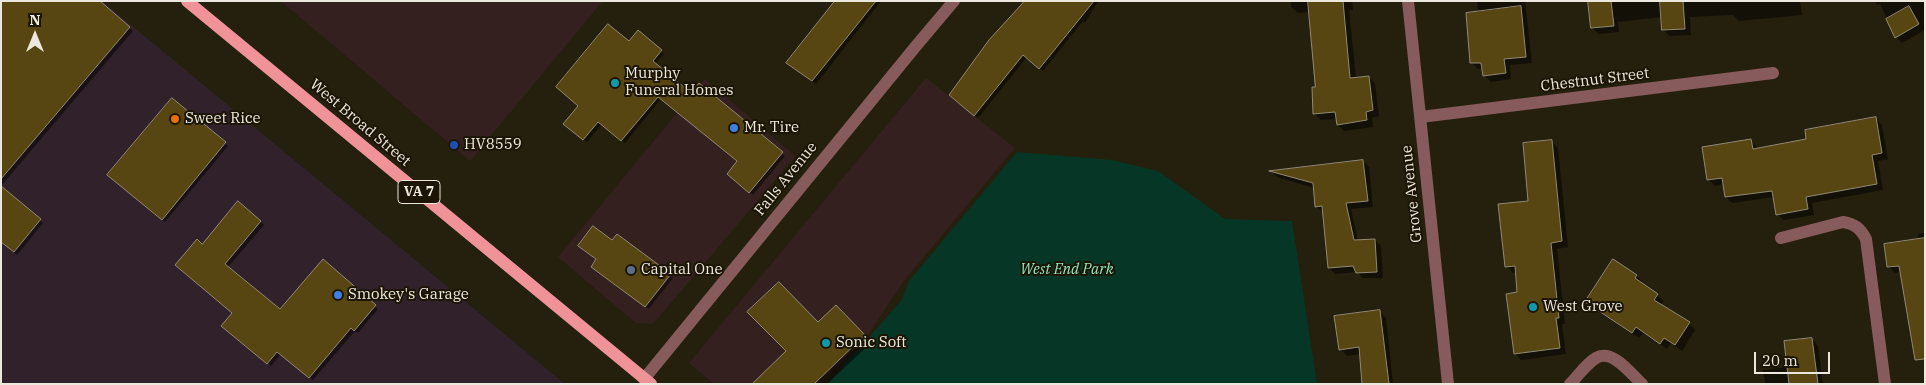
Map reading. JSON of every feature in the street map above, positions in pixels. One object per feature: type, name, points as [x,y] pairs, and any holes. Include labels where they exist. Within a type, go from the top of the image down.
[{"type":"main road","name":"West Broad Street","points":[[187,1],[648,381]]},
{"type":"street","name":"Falls Avenue","points":[[648,381],[954,1]]},
{"type":"street","name":"Grove Avenue","points":[[1408,1],[1448,384]]},
{"type":"street","name":"Chestnut Street","points":[[1421,117],[1774,73]]},
{"type":"street","points":[[1781,238],[1843,222],[1852,224],[1862,231],[1866,239],[1885,384]]},
{"type":"street","points":[[1570,384],[1596,358],[1606,356],[1614,358],[1642,384]]},
{"type":"shaded area","points":[[1,1],[102,1],[565,384],[1,384]]},
{"type":"shaded area","points":[[281,1],[603,1],[470,161]]},
{"type":"shaded area","points":[[926,78],[1015,148],[903,282],[866,338],[819,384],[714,384],[689,363]]},
{"type":"shaded area","points":[[705,79],[794,155],[794,158],[653,324],[636,323],[558,257]]},
{"type":"green space","name":"West End Park","points":[[1017,152],[1112,160],[1158,171],[1225,219],[1292,221],[1317,384],[828,384],[901,301],[909,281]]},
{"type":"building","points":[[1,1],[100,1],[130,27],[1,179]]},
{"type":"building","points":[[835,1],[876,1],[812,81],[786,63]]},
{"type":"building","points":[[1025,1],[1094,1],[1039,69],[1023,55],[974,116],[949,95],[989,40]]},
{"type":"building","points":[[1308,1],[1343,1],[1350,78],[1369,76],[1373,110],[1366,112],[1367,120],[1337,125],[1335,112],[1313,114],[1312,87],[1315,87]]},
{"type":"building","points":[[1588,1],[1611,1],[1614,26],[1591,28]]},
{"type":"building","points":[[1660,1],[1683,1],[1685,29],[1662,30]]},
{"type":"building","points":[[1521,6],[1526,57],[1504,59],[1506,73],[1483,76],[1481,63],[1470,63],[1466,13]]},
{"type":"building","points":[[1909,6],[1919,24],[1895,38],[1886,19]]},
{"type":"building","name":"Murphy Funeral Homes","points":[[608,24],[629,41],[638,30],[662,50],[653,61],[691,93],[699,83],[783,152],[749,193],[727,174],[737,161],[658,97],[621,141],[598,122],[583,140],[563,124],[578,106],[556,87]]},
{"type":"building","points":[[172,98],[226,142],[162,220],[107,175]]},
{"type":"building","points":[[1876,117],[1882,153],[1872,155],[1877,184],[1806,197],[1808,209],[1776,215],[1772,191],[1725,197],[1722,178],[1707,180],[1702,147],[1751,139],[1753,149],[1806,139],[1805,130]]},
{"type":"building","points":[[1552,140],[1562,241],[1551,243],[1559,318],[1556,318],[1560,348],[1514,354],[1506,294],[1517,292],[1515,266],[1505,267],[1498,204],[1528,201],[1523,143]]},
{"type":"building","points":[[1363,160],[1368,201],[1346,203],[1354,240],[1375,239],[1377,272],[1356,273],[1353,266],[1328,268],[1322,206],[1315,207],[1313,183],[1269,171]]},
{"type":"building","points":[[1,186],[41,219],[14,252],[1,242]]},
{"type":"building","points":[[238,201],[261,221],[225,264],[280,309],[323,259],[376,305],[354,331],[351,328],[309,378],[277,352],[267,364],[221,326],[232,313],[175,265],[197,239],[202,244]]},
{"type":"building","name":"Capital One","points":[[593,226],[612,240],[617,234],[671,274],[645,307],[591,267],[596,259],[578,246]]},
{"type":"building","points":[[1925,238],[1925,359],[1915,360],[1899,266],[1887,267],[1884,244]]},
{"type":"building","points":[[1613,259],[1637,275],[1635,278],[1658,294],[1654,300],[1690,322],[1675,345],[1664,338],[1660,344],[1636,327],[1632,333],[1585,302]]},
{"type":"building","name":"Sonic Soft","points":[[779,282],[818,322],[836,305],[865,335],[814,384],[752,384],[786,351],[747,312]]},
{"type":"building","points":[[1380,310],[1389,384],[1362,384],[1359,347],[1339,350],[1334,316]]},
{"type":"building","points":[[1812,338],[1818,384],[1789,384],[1784,341]]},
{"type":"place","name":"Murphy Funeral Homes","points":[[615,83]]},
{"type":"place","name":"Sweet Rice","points":[[175,119]]},
{"type":"place","name":"Mr. Tire","points":[[734,128]]},
{"type":"place","name":"HV8559","points":[[454,145]]},
{"type":"place","name":"Capital One","points":[[631,270]]},
{"type":"place","name":"Smokey's Garage","points":[[338,295]]},
{"type":"place","name":"West Grove","points":[[1533,307]]},
{"type":"place","name":"Sonic Soft","points":[[826,343]]}]
